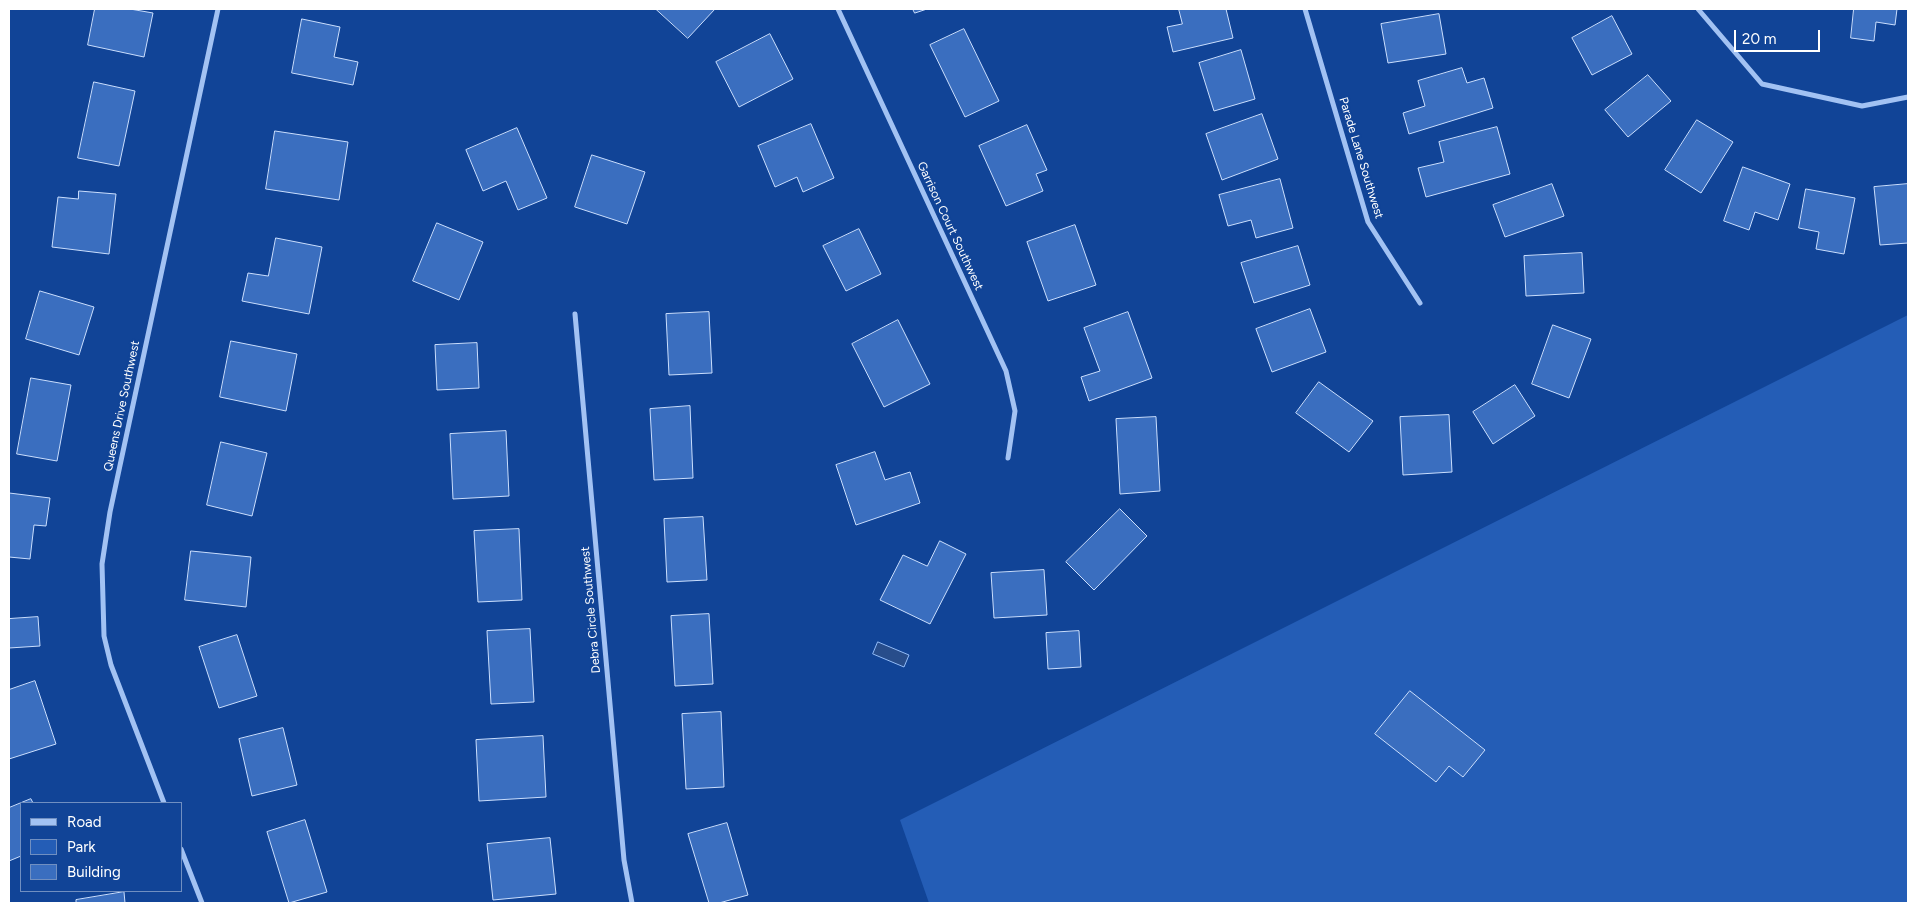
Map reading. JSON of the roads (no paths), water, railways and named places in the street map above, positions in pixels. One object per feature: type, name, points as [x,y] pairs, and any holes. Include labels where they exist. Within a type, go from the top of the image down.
[{"type":"street","name":"Queens Drive Southwest","points":[[164,802],[110,665],[104,636],[102,564],[110,512],[218,9]]},
{"type":"street","name":"Garrison Court Southwest","points":[[838,9],[1006,371],[1016,411],[1008,458]]},
{"type":"street","name":"Parade Lane Southwest","points":[[1305,9],[1368,222],[1420,303]]},
{"type":"street","points":[[1698,9],[1762,84],[1862,106],[1908,98]]},
{"type":"street","name":"Debra Circle Southwest","points":[[575,314],[623,850],[632,903]]},
{"type":"street","points":[[182,852],[202,903]]}]
